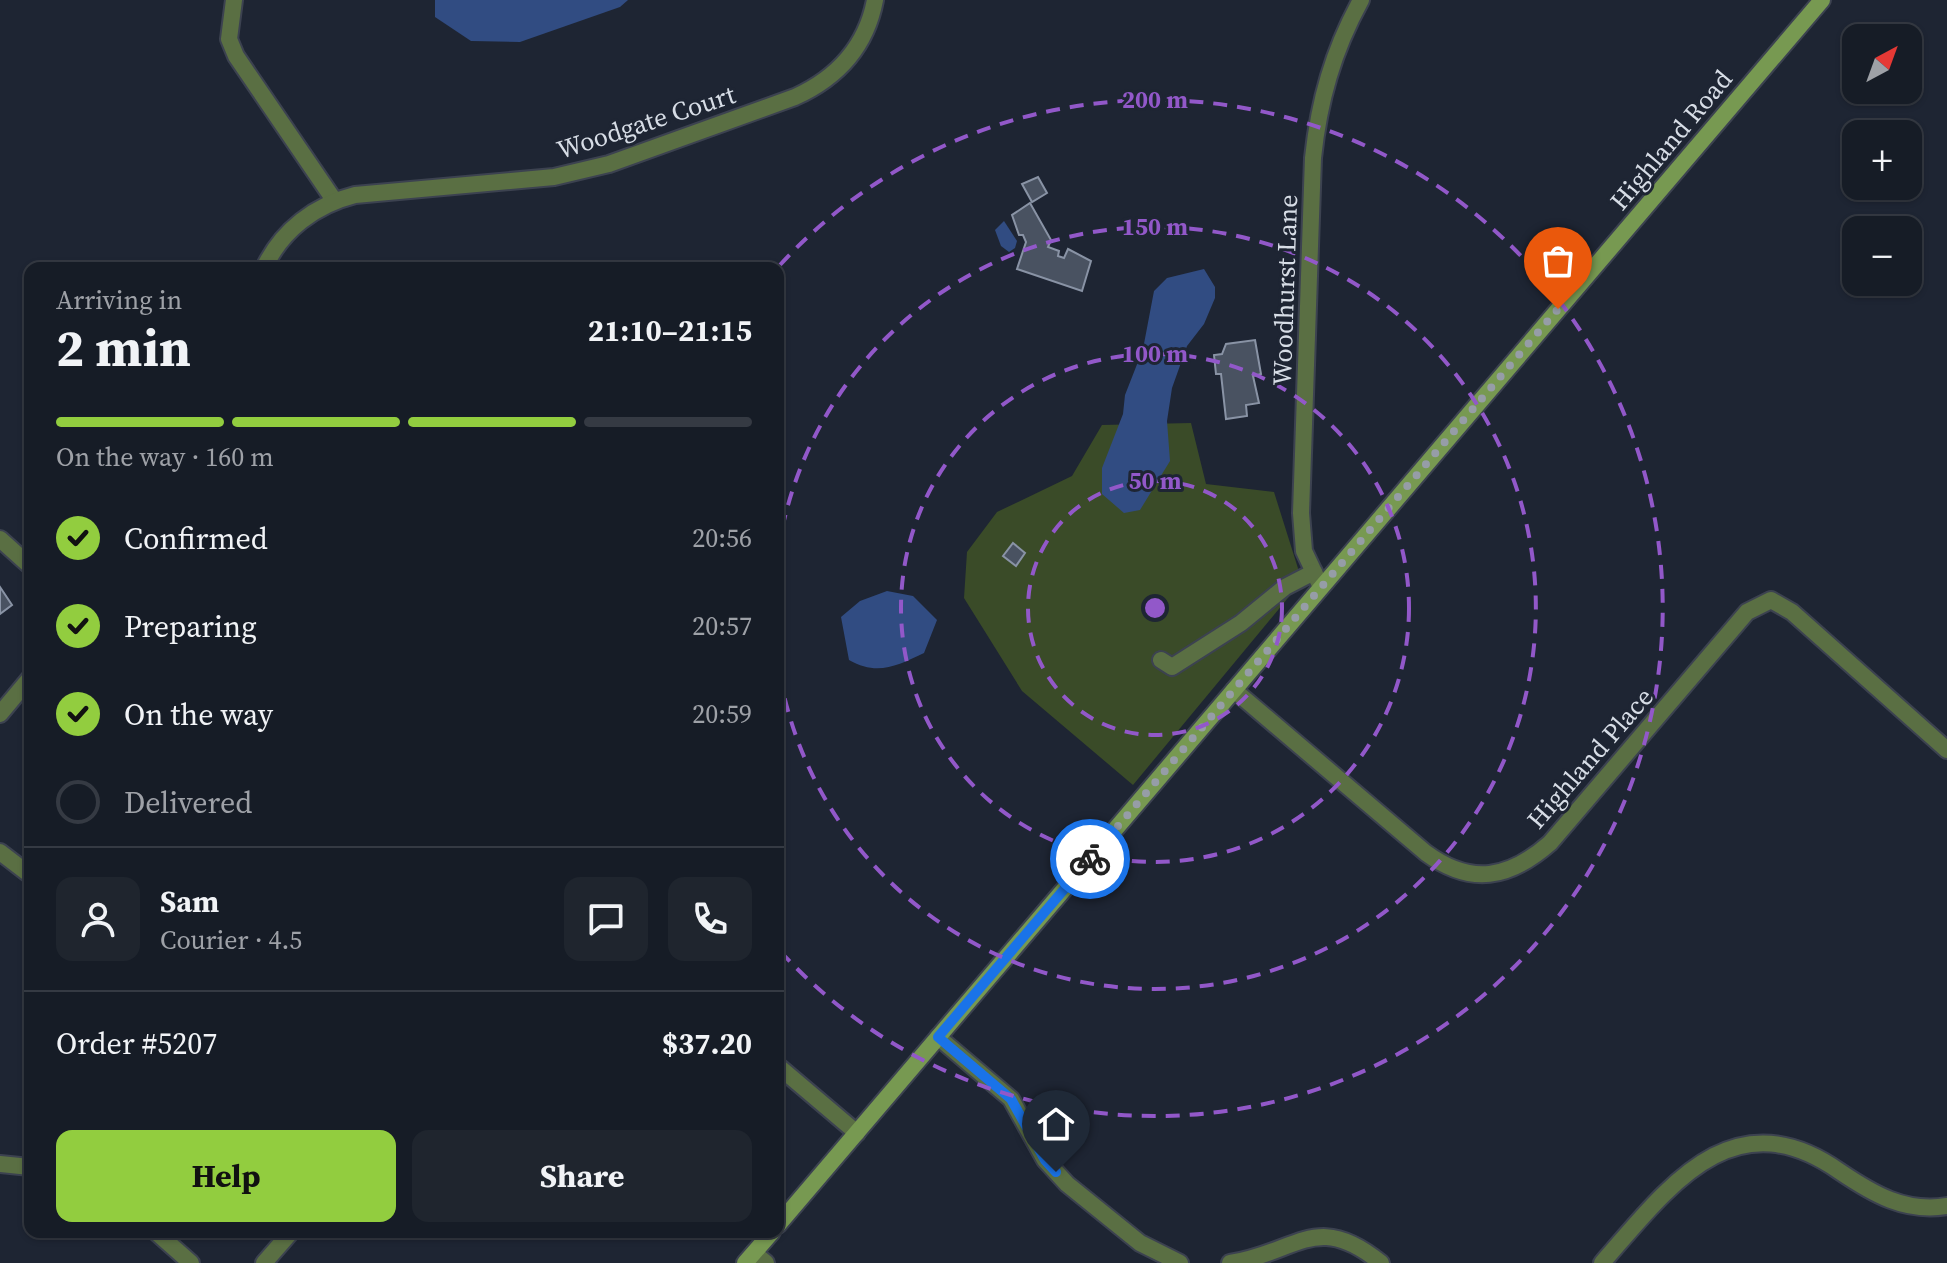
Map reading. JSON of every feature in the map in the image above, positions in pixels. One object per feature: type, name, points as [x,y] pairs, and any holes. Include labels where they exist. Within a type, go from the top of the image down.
[{"type":"street","points":[[234,0],[229,30],[236,56],[334,200],[307,216],[284,237],[268,262]]},
{"type":"street","name":"Woodhurst Lane","points":[[1318,580],[1304,551],[1301,513],[1313,158],[1317,113],[1329,72],[1361,0]]},
{"type":"street","name":"Highland Road","points":[[784,1218],[1234,690],[1318,580],[1822,0]]},
{"type":"street","name":"Woodgate Court","points":[[334,200],[554,177],[609,164],[795,97],[818,86],[856,50],[875,1]]},
{"type":"street","points":[[0,539],[24,561]]},
{"type":"street","points":[[1161,660],[1172,667],[1241,623],[1285,587],[1318,580]]},
{"type":"street","name":"Highland Place","points":[[1234,690],[1444,867],[1490,875],[1513,869],[1550,843],[1747,612],[1771,600],[1792,612],[1947,750]]},
{"type":"street","points":[[0,714],[24,685]]},
{"type":"street","points":[[0,852],[24,870]]},
{"type":"street","points":[[938,1037],[1011,1099],[1045,1160],[1067,1184],[1140,1243],[1180,1263]]},
{"type":"street","points":[[784,1071],[857,1133]]},
{"type":"street","points":[[1602,1263],[1687,1170],[1710,1155],[1738,1147],[1766,1145],[1793,1149],[1820,1157],[1888,1201],[1912,1207],[1947,1206]]},
{"type":"street","points":[[0,1164],[24,1166]]},
{"type":"street","points":[[1230,1263],[1316,1237],[1335,1235],[1381,1263]]},
{"type":"street","points":[[163,1238],[191,1263]]},
{"type":"street","points":[[264,1263],[286,1238]]},
{"type":"street","points":[[755,1260],[768,1238]]},
{"type":"green space","points":[[1191,423],[1206,484],[1274,492],[1302,581],[1133,785],[1022,691],[964,598],[967,552],[997,512],[1072,476],[1102,425]]},
{"type":"water","points":[[435,0],[628,0],[620,7],[520,42],[471,41],[435,17]]},
{"type":"water","points":[[1004,221],[1017,241],[1015,248],[1009,252],[1001,246],[995,230]]},
{"type":"water","points":[[1204,269],[1215,287],[1215,298],[1204,324],[1187,346],[1172,388],[1167,421],[1170,461],[1140,510],[1124,513],[1102,494],[1102,468],[1143,349],[1154,291],[1167,278]]},
{"type":"water","points":[[887,591],[913,596],[937,620],[924,653],[887,667],[859,665],[849,660],[841,617],[860,601]]},
{"type":"building","points":[[1038,177],[1047,193],[1032,202],[1022,184]]},
{"type":"building","points":[[1030,203],[1051,240],[1048,247],[1059,251],[1058,256],[1064,258],[1068,249],[1091,261],[1082,291],[1017,269],[1026,242],[1023,235],[1019,235],[1012,215]]},
{"type":"building","points":[[1255,340],[1261,374],[1253,376],[1259,403],[1246,405],[1247,416],[1226,419],[1221,374],[1216,374],[1214,355],[1222,354],[1226,344]]},
{"type":"building","points":[[1013,543],[1025,553],[1016,566],[1003,556]]},
{"type":"building","points":[[0,587],[12,605],[0,614]]},
{"type":"way so far","points":[[1090,859],[1558,309]]},
{"type":"route","points":[[1056,1172],[1045,1160],[1011,1099],[938,1037],[1090,859]]}]
